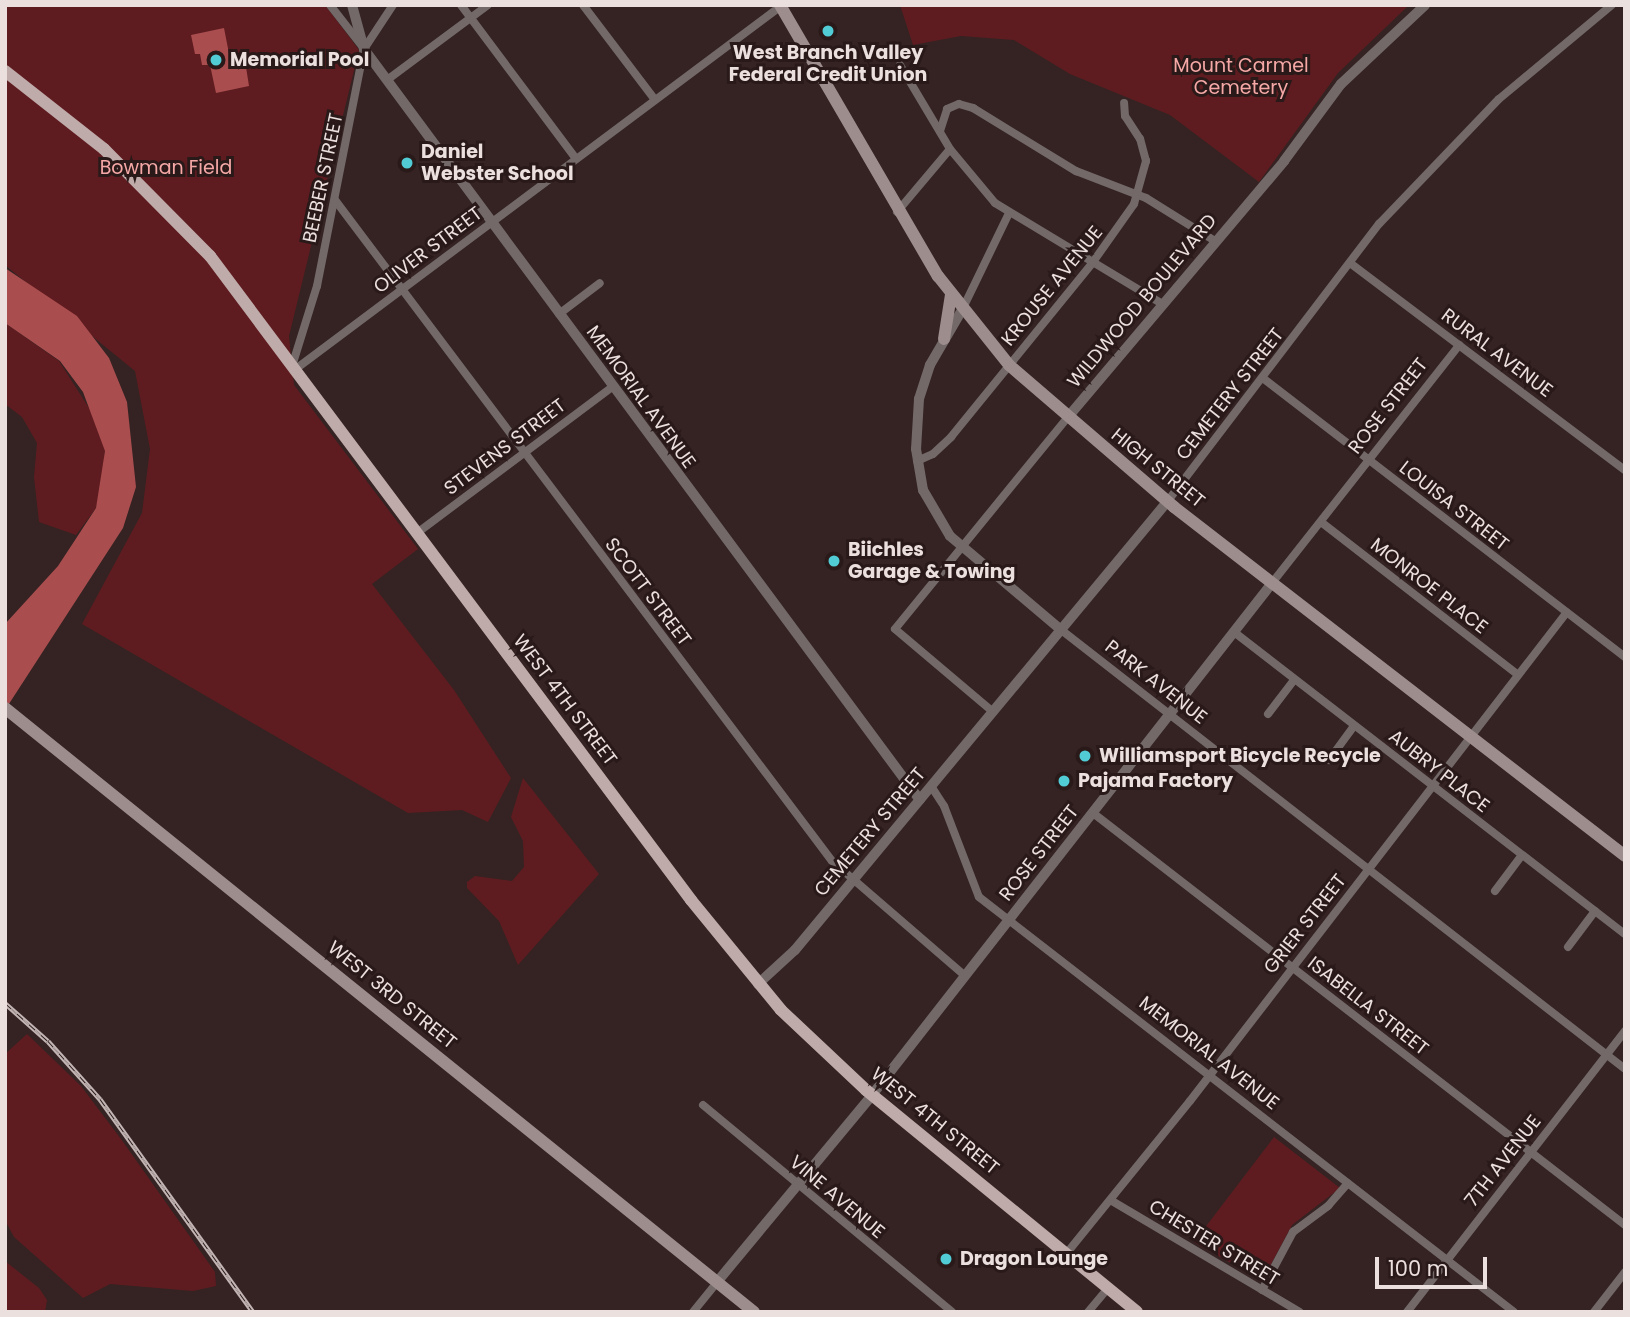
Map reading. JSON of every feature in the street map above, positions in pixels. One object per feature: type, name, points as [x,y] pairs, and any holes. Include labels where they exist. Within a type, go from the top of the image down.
[{"type":"main road","name":"HIGH STREET","points":[[780,6],[897,212],[951,295],[1009,365],[1167,502],[1625,856]]},
{"type":"main road","name":"WEST 4TH STREET","points":[[5,71],[85,133],[164,205],[227,276],[417,533],[758,984],[827,1057],[1137,1312]]},
{"type":"main road","points":[[944,339],[951,295]]},
{"type":"main road","name":"WEST 3RD STREET","points":[[5,708],[754,1312]]},
{"type":"street","points":[[330,5],[364,49]]},
{"type":"street","name":"MEMORIAL AVENUE","points":[[352,5],[364,49],[920,800]]},
{"type":"street","name":"BEEBER STREET","points":[[295,365],[317,286],[364,49],[394,5]]},
{"type":"street","points":[[461,5],[576,159]]},
{"type":"street","points":[[387,80],[488,5]]},
{"type":"street","points":[[583,5],[655,100]]},
{"type":"street","name":"WILDWOOD BOULEVARD","points":[[992,711],[895,629],[1068,417],[1284,162],[1349,76],[1425,5]]},
{"type":"street","name":"CEMETERY STREET","points":[[758,984],[781,966],[1167,502],[1264,379],[1379,224],[1464,131],[1612,5]]},
{"type":"street","name":"OLIVER STREET","points":[[295,365],[403,289],[780,6]]},
{"type":"street","points":[[900,65],[950,149],[982,189],[1009,213],[1164,304]]},
{"type":"street","name":"KROUSE AVENUE","points":[[917,461],[944,445],[1093,262],[1138,195],[1144,151],[1125,116],[1124,103]]},
{"type":"street","points":[[940,131],[945,111],[964,105],[1076,171],[1138,195],[1215,241]]},
{"type":"street","points":[[897,212],[950,149]]},
{"type":"street","name":"SCOTT STREET","points":[[335,200],[681,663],[852,882],[965,976]]},
{"type":"street","name":"PARK AVENUE","points":[[1009,213],[950,337],[944,339],[919,400],[917,461],[934,516],[961,548],[1060,629],[1625,1069]]},
{"type":"street","name":"RURAL AVENUE","points":[[1350,263],[1625,470]]},
{"type":"street","points":[[559,314],[600,284]]},
{"type":"street","name":"ROSE STREET","points":[[693,1312],[872,1095],[1459,345]]},
{"type":"street","name":"LOUISA STREET","points":[[1264,379],[1625,657]]},
{"type":"street","name":"STEVENS STREET","points":[[417,533],[612,387]]},
{"type":"street","name":"MONROE PLACE","points":[[1321,522],[1518,675]]},
{"type":"street","name":"GRIER STREET","points":[[1066,1254],[1112,1201],[1567,611]]},
{"type":"street","name":"AUBRY PLACE","points":[[1234,632],[1625,934]]},
{"type":"street","points":[[1268,714],[1294,680]]},
{"type":"street","points":[[1329,760],[1354,726]]},
{"type":"street","name":"MEMORIAL AVENUE","points":[[932,786],[944,806],[979,897],[1514,1312]]},
{"type":"street","name":"ISABELLA STREET","points":[[1093,813],[1625,1225]]},
{"type":"street","points":[[1496,889],[1521,855]]},
{"type":"street","points":[[1568,947],[1595,911]]},
{"type":"street","name":"7TH AVENUE","points":[[1407,1312],[1625,1031]]},
{"type":"street","name":"VINE AVENUE","points":[[703,1105],[952,1312]]},
{"type":"street","points":[[1262,1290],[1279,1266],[1293,1232],[1328,1206],[1348,1183]]},
{"type":"street","name":"CHESTER STREET","points":[[1112,1201],[1300,1312]]},
{"type":"street","points":[[1594,1312],[1625,1272]]},
{"type":"street","points":[[1088,1312],[1108,1288]]},
{"type":"green space","name":"Bowman Field","points":[[5,5],[325,5],[359,50],[289,336],[294,385],[418,549],[372,584],[454,690],[511,778],[488,822],[462,810],[408,813],[82,624],[142,513],[150,449],[135,371],[5,265]]},
{"type":"green space","name":"Mount Carmel Cemetery","points":[[900,5],[1409,5],[1338,73],[1259,182],[1170,115],[1070,74],[1014,40],[961,36],[913,45]]},
{"type":"green space","points":[[5,323],[59,361],[96,419],[105,450],[102,486],[96,508],[76,535],[39,522],[34,477],[37,443],[22,417],[5,404]]},
{"type":"green space","points":[[523,778],[599,874],[518,965],[499,921],[467,888],[467,882],[475,876],[512,881],[524,867],[523,841],[511,817]]},
{"type":"green space","points":[[27,1034],[81,1086],[121,1139],[215,1272],[216,1286],[193,1291],[110,1284],[83,1298],[14,1237],[5,1220],[5,1054]]},
{"type":"green space","points":[[1274,1137],[1340,1188],[1292,1225],[1262,1281],[1194,1242]]},
{"type":"green space","points":[[5,1261],[39,1288],[47,1300],[45,1312],[5,1312]]},
{"type":"shaded area","name":"Memorial Pool","points":[[224,28],[232,69],[246,67],[249,86],[216,93],[210,65],[202,65],[200,54],[195,54],[191,35]]},
{"type":"shaded area","points":[[5,268],[77,316],[109,358],[127,402],[136,487],[123,528],[5,710],[5,624],[58,566],[96,508],[105,451],[83,392],[60,361],[5,323]]},
{"type":"railway","points":[[5,1003],[48,1041],[100,1099],[253,1312]]},
{"type":"place","name":"West Branch Valley Federal Credit Union","points":[[828,31]]},
{"type":"place","name":"Memorial Pool","points":[[216,60]]},
{"type":"place","name":"Daniel Webster School","points":[[407,163]]},
{"type":"place","name":"Biichles Garage & Towing","points":[[834,561]]},
{"type":"place","name":"Williamsport Bicycle Recycle","points":[[1085,756]]},
{"type":"place","name":"Pajama Factory","points":[[1064,781]]},
{"type":"place","name":"Dragon Lounge","points":[[946,1259]]}]
